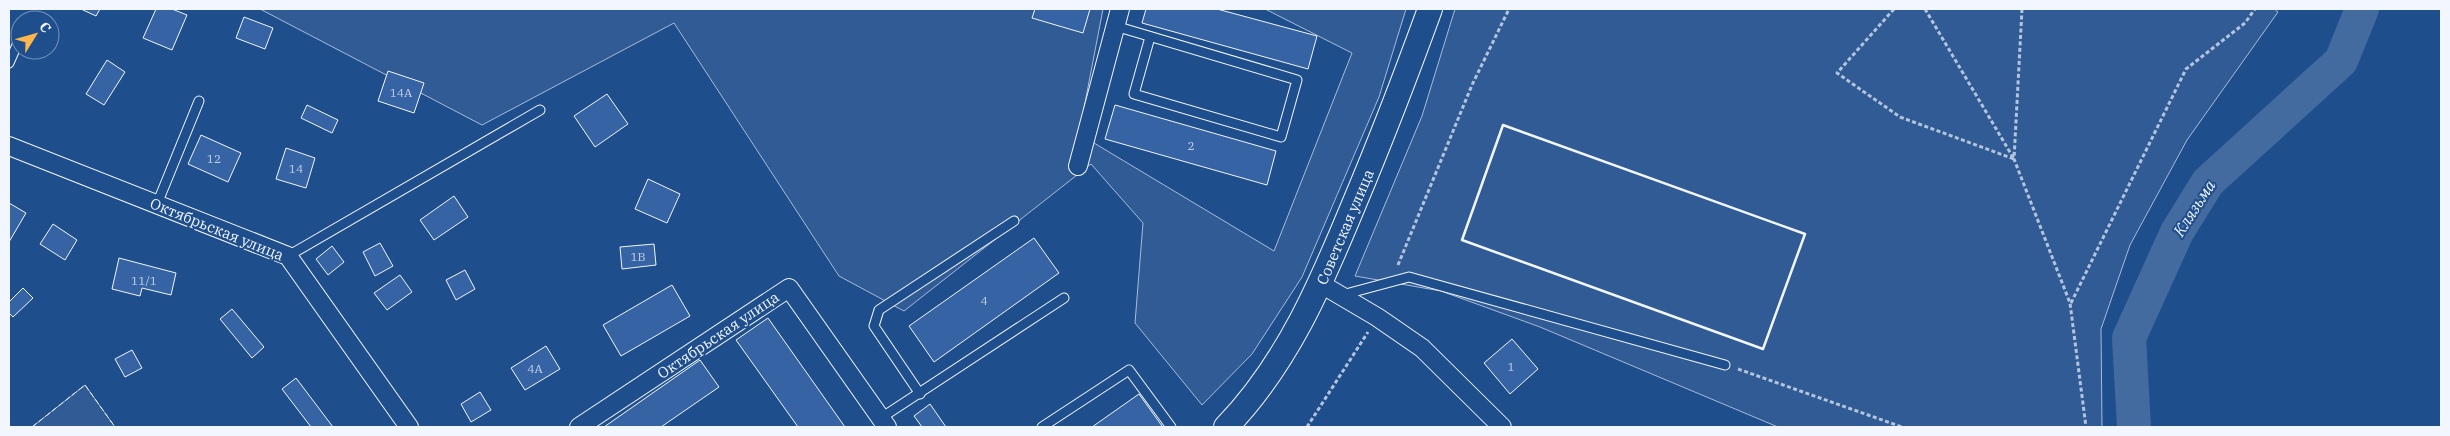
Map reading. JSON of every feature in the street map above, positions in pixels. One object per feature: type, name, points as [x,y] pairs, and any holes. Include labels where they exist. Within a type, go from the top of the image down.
[{"type":"main road","name":"Советская улица","points":[[1226,427],[1280,359],[1330,290],[1430,9]]},
{"type":"street","points":[[1078,166],[1120,9]]},
{"type":"street","name":"Октябрьская улица","points":[[9,146],[288,256],[409,427]]},
{"type":"street","name":"Октябрьская улица","points":[[579,427],[789,288],[884,423]]},
{"type":"street","points":[[1330,290],[1422,348],[1502,427]]},
{"type":"lane","points":[[1115,26],[1297,80],[1281,137],[1134,94],[1150,37]]},
{"type":"lane","points":[[157,204],[199,101]]},
{"type":"lane","points":[[288,256],[540,110]]},
{"type":"lane","points":[[920,394],[874,326],[879,310],[1014,221]]},
{"type":"lane","points":[[1330,290],[1409,277],[1725,365]]},
{"type":"lane","points":[[884,423],[920,394],[1064,298]]},
{"type":"lane","points":[[1042,427],[1129,370],[1171,427]]},
{"type":"path","points":[[1395,273],[1472,85],[1509,9]]},
{"type":"path","points":[[1894,9],[1837,73],[1900,117],[2014,159]]},
{"type":"path","points":[[1925,9],[2014,159],[2070,303],[2086,427]]},
{"type":"path","points":[[2014,159],[2022,9]]},
{"type":"path","points":[[2070,303],[2186,69],[2245,24],[2256,9]]},
{"type":"path","points":[[1307,427],[1377,318]]},
{"type":"path","points":[[1725,365],[1902,427]]},
{"type":"shaded area","points":[[260,9],[1103,9],[1079,134],[1274,251],[1352,53],[1265,9],[1406,9],[1379,97],[1302,277],[1252,354],[1202,405],[1135,323],[1143,223],[1091,164],[904,311],[839,276],[674,23],[482,125]]},
{"type":"shaded area","points":[[1455,9],[2274,9],[2278,12],[2187,140],[2130,245],[2101,329],[2102,427],[1778,427],[1540,327],[1441,291],[1355,276],[1422,116]]},
{"type":"shaded area","points":[[85,385],[115,427],[32,427]]},
{"type":"building","points":[[81,9],[100,9],[96,16]]},
{"type":"building","points":[[156,9],[172,9],[187,15],[172,50],[143,38]]},
{"type":"building","points":[[1035,9],[1090,9],[1083,33],[1032,18]]},
{"type":"building","points":[[1146,9],[1217,9],[1317,36],[1308,69],[1142,23]]},
{"type":"building","points":[[244,17],[273,28],[265,49],[236,38]]},
{"type":"building","points":[[107,60],[125,72],[104,105],[86,94]]},
{"type":"building","points":[[388,71],[424,83],[414,113],[378,101]]},
{"type":"building","points":[[607,94],[628,124],[595,147],[574,116]]},
{"type":"building","points":[[307,105],[338,120],[332,133],[301,118]]},
{"type":"building","points":[[1115,105],[1276,151],[1267,185],[1105,139]]},
{"type":"building","points":[[201,135],[241,153],[228,182],[188,164]]},
{"type":"building","points":[[286,148],[315,158],[306,188],[276,179]]},
{"type":"building","points":[[648,179],[680,194],[667,223],[635,209]]},
{"type":"building","points":[[454,196],[468,217],[434,240],[420,220]]},
{"type":"building","points":[[9,203],[26,213],[9,242]]},
{"type":"building","points":[[53,224],[77,240],[65,260],[40,244]]},
{"type":"building","points":[[1034,238],[1059,273],[934,362],[909,326]]},
{"type":"building","points":[[380,243],[393,266],[375,276],[363,252]]},
{"type":"building","points":[[654,244],[656,265],[622,269],[620,247]]},
{"type":"building","points":[[332,246],[344,262],[328,275],[316,259]]},
{"type":"building","points":[[119,258],[176,273],[171,295],[142,288],[140,296],[112,289]]},
{"type":"building","points":[[465,270],[475,289],[456,300],[446,280]]},
{"type":"building","points":[[400,275],[412,292],[387,310],[374,293]]},
{"type":"building","points":[[672,285],[690,316],[621,356],[603,325]]},
{"type":"building","points":[[23,288],[33,298],[13,317],[9,313],[9,302]]},
{"type":"building","points":[[232,309],[264,347],[252,358],[220,319]]},
{"type":"building","points":[[768,318],[845,427],[798,427],[736,340]]},
{"type":"building","points":[[1512,339],[1538,369],[1510,394],[1484,363]]},
{"type":"building","points":[[546,346],[560,369],[525,390],[511,368]]},
{"type":"building","points":[[132,350],[142,368],[125,377],[115,359]]},
{"type":"building","points":[[700,360],[719,387],[661,427],[604,427]]},
{"type":"building","points":[[296,378],[333,427],[311,427],[282,389]]},
{"type":"building","points":[[480,392],[491,410],[471,422],[461,404]]},
{"type":"building","points":[[1139,394],[1162,426],[1092,427]]},
{"type":"building","points":[[930,404],[946,427],[922,427],[914,416]]},
{"type":"waterway","name":"Клязьма","points":[[2134,427],[2129,338],[2177,232],[2208,182],[2341,61],[2362,9]]},
{"type":"fence","points":[[32,427],[85,385],[115,427]]},
{"type":"wall","points":[[1503,125],[1805,234],[1763,349],[1462,240],[1503,125]]}]
